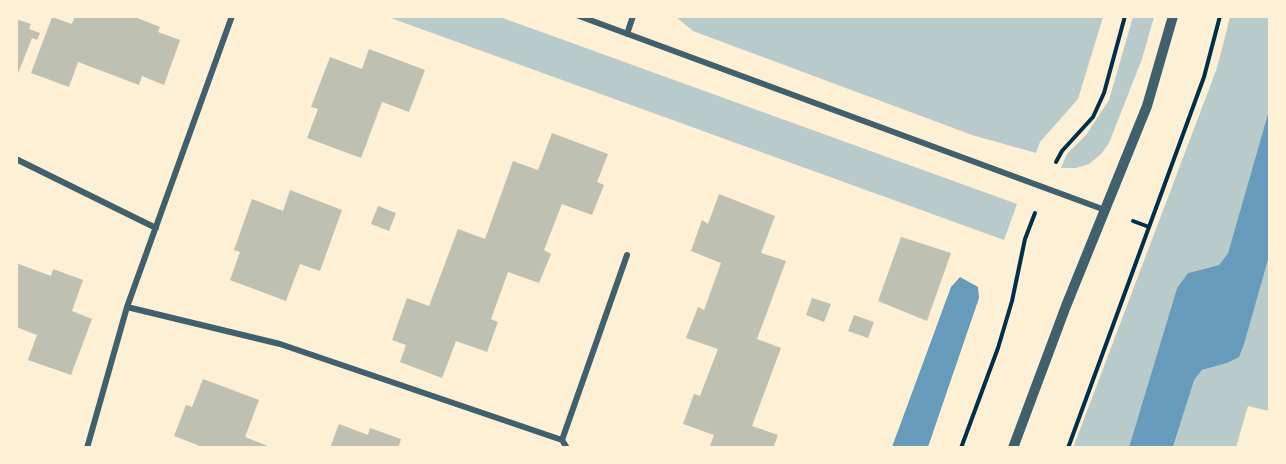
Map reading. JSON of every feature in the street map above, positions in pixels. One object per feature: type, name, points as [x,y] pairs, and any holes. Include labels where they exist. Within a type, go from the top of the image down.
[{"type":"street","points":[[87,447],[127,307],[232,16]]},
{"type":"street","points":[[579,16],[1105,210]]},
{"type":"street","points":[[627,34],[633,16]]},
{"type":"street","points":[[1014,447],[1147,106],[1173,16]]},
{"type":"street","points":[[16,159],[156,228]]},
{"type":"street","points":[[562,440],[627,255]]},
{"type":"street","points":[[127,307],[280,344],[562,440],[567,447]]},
{"type":"path","points":[[961,447],[998,348],[1012,301],[1024,239],[1062,151],[1092,117],[1104,93],[1125,16]]},
{"type":"path","points":[[1068,447],[1204,77],[1220,16]]},
{"type":"shaded area","points":[[388,17],[500,17],[1017,204],[1004,240]]},
{"type":"shaded area","points":[[676,17],[1103,17],[1078,99],[1040,142],[1036,153],[972,135],[693,31]]},
{"type":"shaded area","points":[[1133,17],[1154,17],[1142,59],[1109,143],[1089,164],[1076,168],[1061,168],[1067,154],[1086,135],[1109,100]]},
{"type":"shaded area","points":[[1230,17],[1269,17],[1269,110],[1228,253],[1219,265],[1188,273],[1177,288],[1129,447],[1073,448],[1217,68]]},
{"type":"shaded area","points":[[1269,256],[1269,411],[1248,406],[1236,447],[1173,448],[1193,380],[1202,370],[1227,363],[1239,356]]},
{"type":"water","points":[[1269,110],[1269,256],[1239,357],[1202,370],[1194,380],[1173,447],[1129,447],[1177,288],[1188,273],[1219,265],[1228,253]]},
{"type":"water","points":[[960,277],[978,287],[979,298],[928,447],[892,447],[951,287]]},
{"type":"building","points":[[75,16],[132,16],[160,27],[158,32],[180,40],[164,85],[142,76],[139,85],[78,62],[69,87],[31,73],[52,17],[72,24]]},
{"type":"building","points":[[16,19],[31,24],[29,29],[40,33],[37,40],[32,38],[17,76]]},
{"type":"building","points":[[369,49],[425,70],[409,112],[382,102],[361,158],[307,138],[318,109],[311,107],[330,57],[362,69]]},
{"type":"building","points":[[552,133],[608,154],[597,182],[604,185],[592,215],[562,204],[544,250],[551,254],[539,283],[508,272],[491,319],[498,322],[487,352],[456,341],[442,378],[400,362],[406,345],[392,340],[407,298],[429,306],[458,229],[485,239],[513,161],[538,170]]},
{"type":"building","points":[[290,190],[342,210],[320,271],[300,264],[286,301],[230,280],[240,252],[234,250],[252,199],[283,211]]},
{"type":"building","points":[[719,194],[775,216],[761,253],[786,261],[757,339],[781,348],[752,426],[778,435],[773,448],[709,448],[714,435],[683,424],[694,394],[700,396],[718,349],[686,338],[698,307],[704,310],[721,263],[691,251],[702,220],[708,224]]},
{"type":"building","points":[[378,206],[396,213],[389,231],[371,224]]},
{"type":"building","points":[[901,237],[951,253],[927,321],[878,301]]},
{"type":"building","points":[[16,263],[51,276],[53,269],[83,280],[72,311],[92,319],[71,375],[28,360],[37,335],[16,327]]},
{"type":"building","points":[[812,298],[831,304],[824,322],[806,315]]},
{"type":"building","points":[[854,315],[874,322],[868,338],[848,331]]},
{"type":"building","points":[[203,379],[259,400],[245,437],[273,448],[205,448],[174,436],[186,405],[192,407]]},
{"type":"building","points":[[339,424],[368,435],[370,428],[401,439],[398,448],[330,448]]}]
